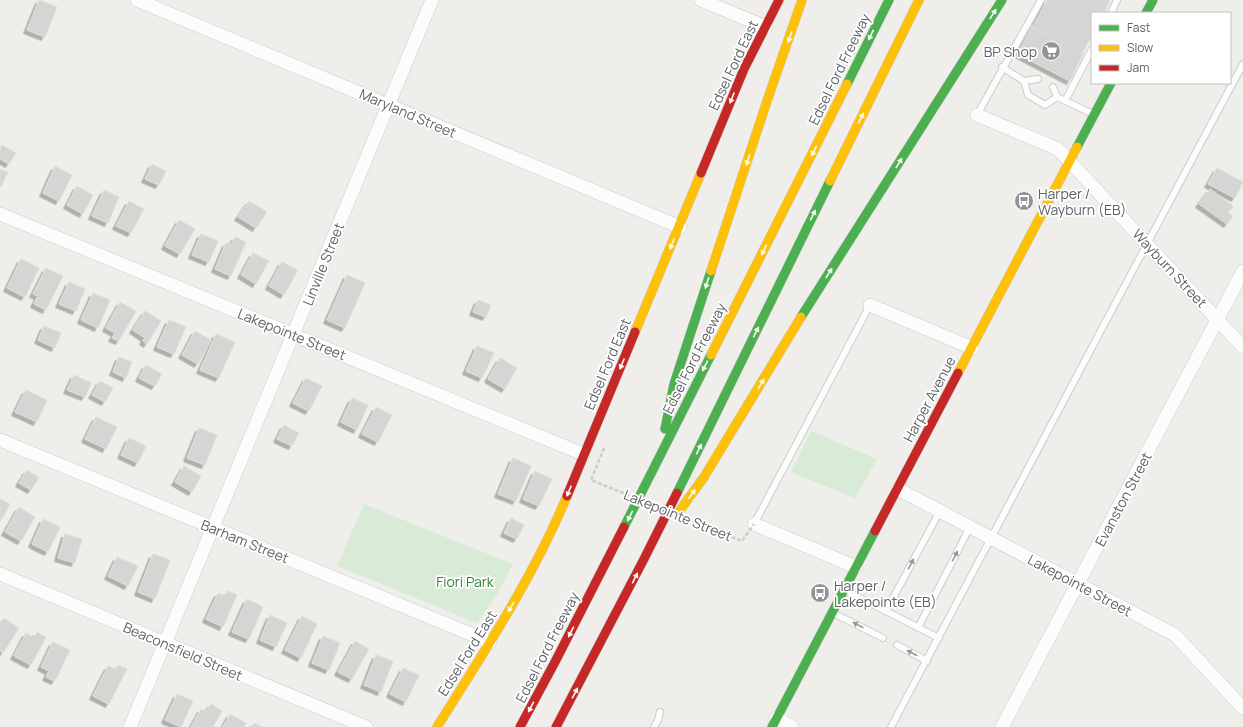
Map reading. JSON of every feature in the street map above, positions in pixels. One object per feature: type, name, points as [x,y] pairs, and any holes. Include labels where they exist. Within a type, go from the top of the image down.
[{"type":"main road","name":"Edsel Ford East","points":[[437,727],[522,589],[542,552],[557,520],[680,227],[744,69],[779,0]]},
{"type":"main road","points":[[660,456],[674,384],[767,101],[802,0]]},
{"type":"main road","name":"Edsel Ford Freeway","points":[[520,727],[559,655],[782,216],[889,0]]},
{"type":"main road","points":[[556,727],[644,559],[919,0]]},
{"type":"main road","points":[[644,559],[704,477],[807,307],[1002,0]]},
{"type":"main road","points":[[1146,12],[1150,1]]},
{"type":"main road","name":"Harper Avenue","points":[[774,723],[1110,84]]},
{"type":"street","name":"Maryland Street","points":[[137,0],[680,227]]},
{"type":"street","name":"Linville Street","points":[[130,727],[432,0]]},
{"type":"street","points":[[701,0],[766,27]]},
{"type":"street","name":"Wayburn Street","points":[[977,115],[1058,149],[1243,347]]},
{"type":"street","name":"Lakepointe Street","points":[[0,214],[584,454]]},
{"type":"street","name":"Evanston Street","points":[[1002,727],[1243,271]]},
{"type":"street","points":[[870,305],[972,348]]},
{"type":"street","name":"Barham Street","points":[[0,440],[490,642]]},
{"type":"street","name":"Lakepointe Street","points":[[898,489],[1176,635],[1243,708]]},
{"type":"street","name":"Lakepointe Street","points":[[754,524],[856,567]]},
{"type":"street","name":"Beaconsfield Street","points":[[0,574],[366,727]]},
{"type":"street","points":[[774,723],[792,727]]},
{"type":"lane","points":[[977,115],[1002,67],[1035,16],[1041,0]]},
{"type":"lane","points":[[1111,12],[1117,0]]},
{"type":"lane","points":[[1065,101],[1091,51]]},
{"type":"lane","points":[[891,727],[992,538],[1146,243],[1243,64]]},
{"type":"lane","points":[[1002,67],[1024,81],[1038,79]]},
{"type":"lane","points":[[1024,81],[1028,95],[1045,105],[1057,97]]},
{"type":"lane","points":[[1053,87],[1057,97],[1095,114]]},
{"type":"lane","points":[[754,524],[870,305]]},
{"type":"lane","points":[[886,611],[940,511]]},
{"type":"lane","points":[[918,628],[970,527]]},
{"type":"lane","points":[[844,590],[939,638]]},
{"type":"lane","points":[[832,612],[883,638]]},
{"type":"lane","points":[[897,646],[927,661]]},
{"type":"lane","points":[[654,727],[660,712]]},
{"type":"path","name":"Lakepointe Street","points":[[604,448],[591,480],[742,541],[754,524]]},
{"type":"green space","points":[[811,431],[877,459],[855,498],[791,472]]},
{"type":"green space","name":"Fiori Park","points":[[364,504],[513,564],[497,595],[477,623],[337,566]]},
{"type":"building","points":[[39,0],[57,7],[45,37],[27,30]]},
{"type":"building","points":[[1047,0],[1110,0],[1104,12],[1091,12],[1091,37],[1081,55],[1032,29]]},
{"type":"building","points":[[1032,26],[1084,52],[1070,81],[1018,54]]},
{"type":"building","points":[[2,145],[16,153],[9,164],[0,159],[0,149]]},
{"type":"building","points":[[152,164],[166,171],[159,185],[145,179]]},
{"type":"building","points":[[55,166],[72,175],[59,201],[43,193]]},
{"type":"building","points":[[1217,168],[1243,182],[1235,198],[1208,184]]},
{"type":"building","points":[[0,169],[8,172],[1,187],[0,187]]},
{"type":"building","points":[[77,186],[93,195],[83,214],[67,205]]},
{"type":"building","points":[[1210,189],[1233,206],[1228,213],[1233,216],[1227,224],[1199,204]]},
{"type":"building","points":[[104,190],[119,197],[108,223],[92,216]]},
{"type":"building","points":[[129,201],[144,209],[131,233],[116,226]]},
{"type":"building","points":[[249,201],[267,212],[256,228],[238,217]]},
{"type":"building","points":[[179,220],[195,229],[180,254],[165,246]]},
{"type":"building","points":[[201,234],[218,241],[209,262],[192,255]]},
{"type":"building","points":[[235,237],[246,242],[231,276],[215,269],[226,243],[231,245]]},
{"type":"building","points":[[253,253],[269,261],[256,284],[241,275]]},
{"type":"building","points":[[21,259],[39,268],[25,297],[7,288]]},
{"type":"building","points":[[282,262],[298,270],[284,295],[269,286]]},
{"type":"building","points":[[46,268],[63,276],[46,310],[34,304],[38,296],[33,294]]},
{"type":"building","points":[[347,275],[365,283],[345,328],[327,320]]},
{"type":"building","points":[[69,282],[85,289],[76,311],[59,304]]},
{"type":"building","points":[[93,293],[110,300],[98,328],[81,320]]},
{"type":"building","points":[[478,300],[491,305],[486,317],[473,312]]},
{"type":"building","points":[[120,302],[136,311],[119,341],[112,338],[115,333],[106,328]]},
{"type":"building","points":[[145,311],[161,321],[147,344],[143,341],[145,338],[133,330]]},
{"type":"building","points":[[169,320],[186,327],[174,354],[157,347]]},
{"type":"building","points":[[44,326],[61,333],[55,348],[38,340]]},
{"type":"building","points":[[195,331],[211,340],[198,364],[182,355]]},
{"type":"building","points":[[216,334],[235,342],[219,378],[200,370]]},
{"type":"building","points":[[477,346],[494,353],[482,378],[466,371]]},
{"type":"building","points":[[119,357],[132,362],[126,378],[113,372]]},
{"type":"building","points":[[500,358],[517,368],[505,389],[488,379]]},
{"type":"building","points":[[146,365],[162,374],[155,386],[139,378]]},
{"type":"building","points":[[74,375],[91,383],[85,397],[67,390]]},
{"type":"building","points":[[306,378],[322,386],[309,411],[293,403]]},
{"type":"building","points":[[100,381],[113,388],[105,402],[92,395]]},
{"type":"building","points":[[26,390],[47,400],[37,422],[15,412]]},
{"type":"building","points":[[352,398],[368,405],[357,430],[341,422]]},
{"type":"building","points":[[376,407],[392,415],[378,442],[362,434]]},
{"type":"building","points":[[96,417],[117,427],[106,449],[85,439]]},
{"type":"building","points":[[284,425],[299,433],[292,446],[277,439]]},
{"type":"building","points":[[199,428],[217,435],[205,465],[187,458]]},
{"type":"building","points":[[129,438],[146,446],[138,463],[121,455]]},
{"type":"building","points":[[513,458],[531,466],[516,501],[498,494]]},
{"type":"building","points":[[184,466],[201,476],[192,492],[175,482]]},
{"type":"building","points":[[27,470],[39,478],[31,490],[19,483]]},
{"type":"building","points":[[535,471],[552,479],[539,506],[523,499]]},
{"type":"building","points":[[0,499],[10,504],[0,522]]},
{"type":"building","points":[[19,507],[35,517],[21,541],[5,532]]},
{"type":"building","points":[[511,518],[524,525],[517,539],[504,533]]},
{"type":"building","points":[[43,519],[60,527],[48,552],[32,544]]},
{"type":"building","points":[[65,534],[82,539],[75,563],[58,558]]},
{"type":"building","points":[[153,554],[170,560],[155,599],[138,592]]},
{"type":"building","points":[[117,557],[138,566],[128,586],[108,576]]},
{"type":"building","points":[[228,591],[237,595],[223,627],[206,619],[218,593],[225,596]]},
{"type":"building","points":[[247,599],[263,607],[249,639],[232,632]]},
{"type":"building","points":[[270,615],[287,623],[276,647],[260,640]]},
{"type":"building","points":[[302,616],[317,624],[301,658],[285,650]]},
{"type":"building","points":[[4,618],[19,628],[3,653],[0,651],[0,624]]},
{"type":"building","points":[[37,632],[46,637],[31,665],[14,656],[26,633],[34,638]]},
{"type":"building","points":[[323,636],[340,643],[329,670],[312,663]]},
{"type":"building","points":[[355,641],[369,649],[352,679],[338,672]]},
{"type":"building","points":[[53,642],[70,650],[55,681],[46,677],[49,671],[41,667]]},
{"type":"building","points":[[376,655],[393,661],[381,692],[364,685]]},
{"type":"building","points":[[118,665],[127,669],[109,704],[93,696],[108,666],[116,669]]},
{"type":"building","points":[[403,668],[419,675],[406,702],[390,694]]},
{"type":"building","points":[[177,694],[193,701],[181,727],[165,720]]},
{"type":"building","points":[[211,704],[222,711],[213,727],[191,727],[201,709],[206,712]]},
{"type":"building","points":[[230,714],[246,723],[244,727],[223,727]]},
{"type":"building","points":[[254,723],[262,727],[252,727]]},
{"type":"traffic: fast","points":[[847,84],[889,0]]},
{"type":"traffic: fast","points":[[801,317],[1002,0]]},
{"type":"traffic: fast","points":[[1147,12],[1153,0]]},
{"type":"traffic: fast","points":[[1077,147],[1110,84]]},
{"type":"traffic: fast","points":[[677,493],[830,181]]},
{"type":"traffic: fast","points":[[665,429],[674,384],[711,271]]},
{"type":"traffic: fast","points":[[624,527],[711,355]]},
{"type":"traffic: fast","points":[[772,727],[875,531]]},
{"type":"traffic: slow","points":[[711,271],[802,0]]},
{"type":"traffic: slow","points":[[830,181],[919,0]]},
{"type":"traffic: slow","points":[[711,355],[847,84]]},
{"type":"traffic: slow","points":[[958,373],[1077,147]]},
{"type":"traffic: slow","points":[[635,332],[701,173]]},
{"type":"traffic: slow","points":[[678,513],[704,477],[801,317]]},
{"type":"traffic: slow","points":[[437,727],[507,614],[539,556],[567,496]]},
{"type":"traffic: jam","points":[[701,173],[744,69],[779,0]]},
{"type":"traffic: jam","points":[[567,496],[635,332]]},
{"type":"traffic: jam","points":[[875,531],[958,373]]},
{"type":"traffic: jam","points":[[556,727],[677,493]]},
{"type":"traffic: jam","points":[[520,727],[624,527]]},
{"type":"place","name":"BP Shop","points":[[1051,51]]},
{"type":"place","name":"Harper / Wayburn (EB)","points":[[1024,201]]},
{"type":"place","name":"Harper / Lakepointe (EB)","points":[[820,593]]}]
